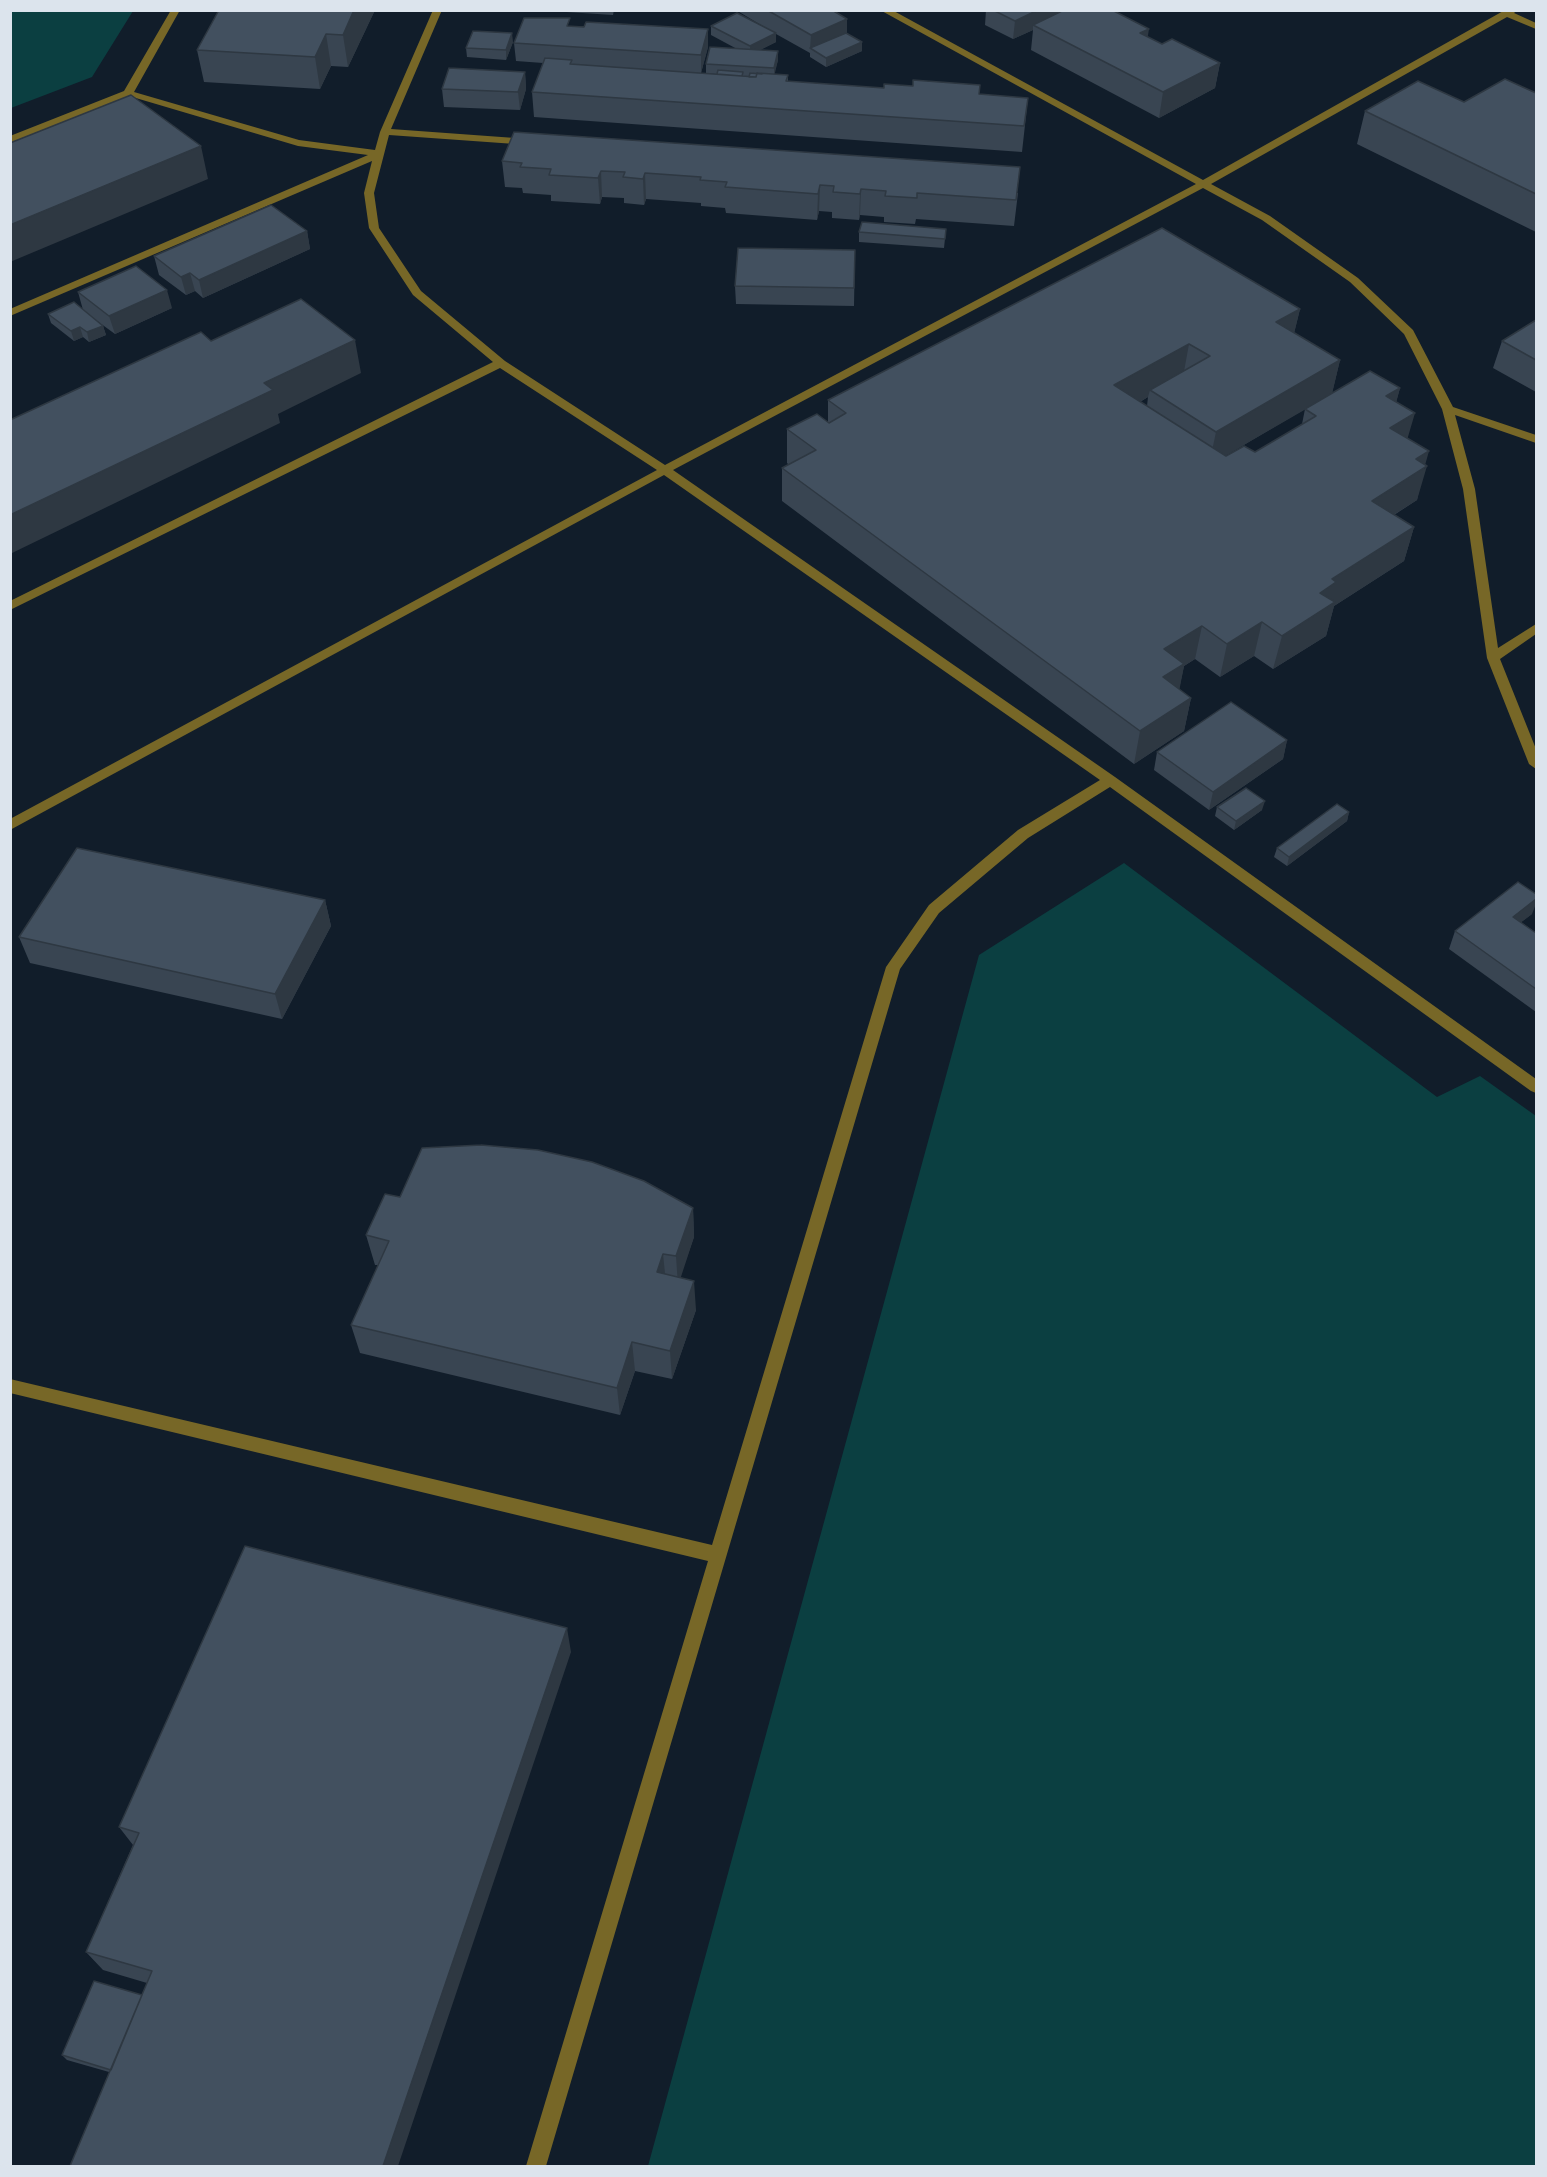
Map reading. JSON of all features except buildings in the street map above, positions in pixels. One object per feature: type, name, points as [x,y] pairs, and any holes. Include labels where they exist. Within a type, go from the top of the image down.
[{"type":"street","points":[[128,93],[176,10]]},
{"type":"street","points":[[438,10],[385,132],[369,193],[374,228],[417,293],[501,363],[665,470],[1110,780],[1536,1087]]},
{"type":"street","points":[[884,10],[1266,218],[1354,280],[1409,332],[1448,409],[1469,489],[1493,658],[1536,764]]},
{"type":"street","points":[[11,824],[665,470],[1205,183],[1510,12],[1536,26]]},
{"type":"street","points":[[10,140],[128,93],[298,143],[380,154]]},
{"type":"street","points":[[385,132],[538,142]]},
{"type":"street","points":[[10,313],[380,154]]},
{"type":"street","points":[[10,606],[501,363]]},
{"type":"street","points":[[1448,409],[1536,439]]},
{"type":"street","points":[[1493,658],[1536,628]]},
{"type":"street","points":[[536,2166],[893,967],[934,909],[1023,834],[1110,780]]},
{"type":"street","points":[[10,1386],[718,1555]]},
{"type":"shaded area","points":[[11,10],[133,11],[92,77],[11,108]]},
{"type":"shaded area","points":[[1124,863],[1437,1097],[1480,1076],[1536,1116],[1536,2166],[648,2166],[979,955]]}]
